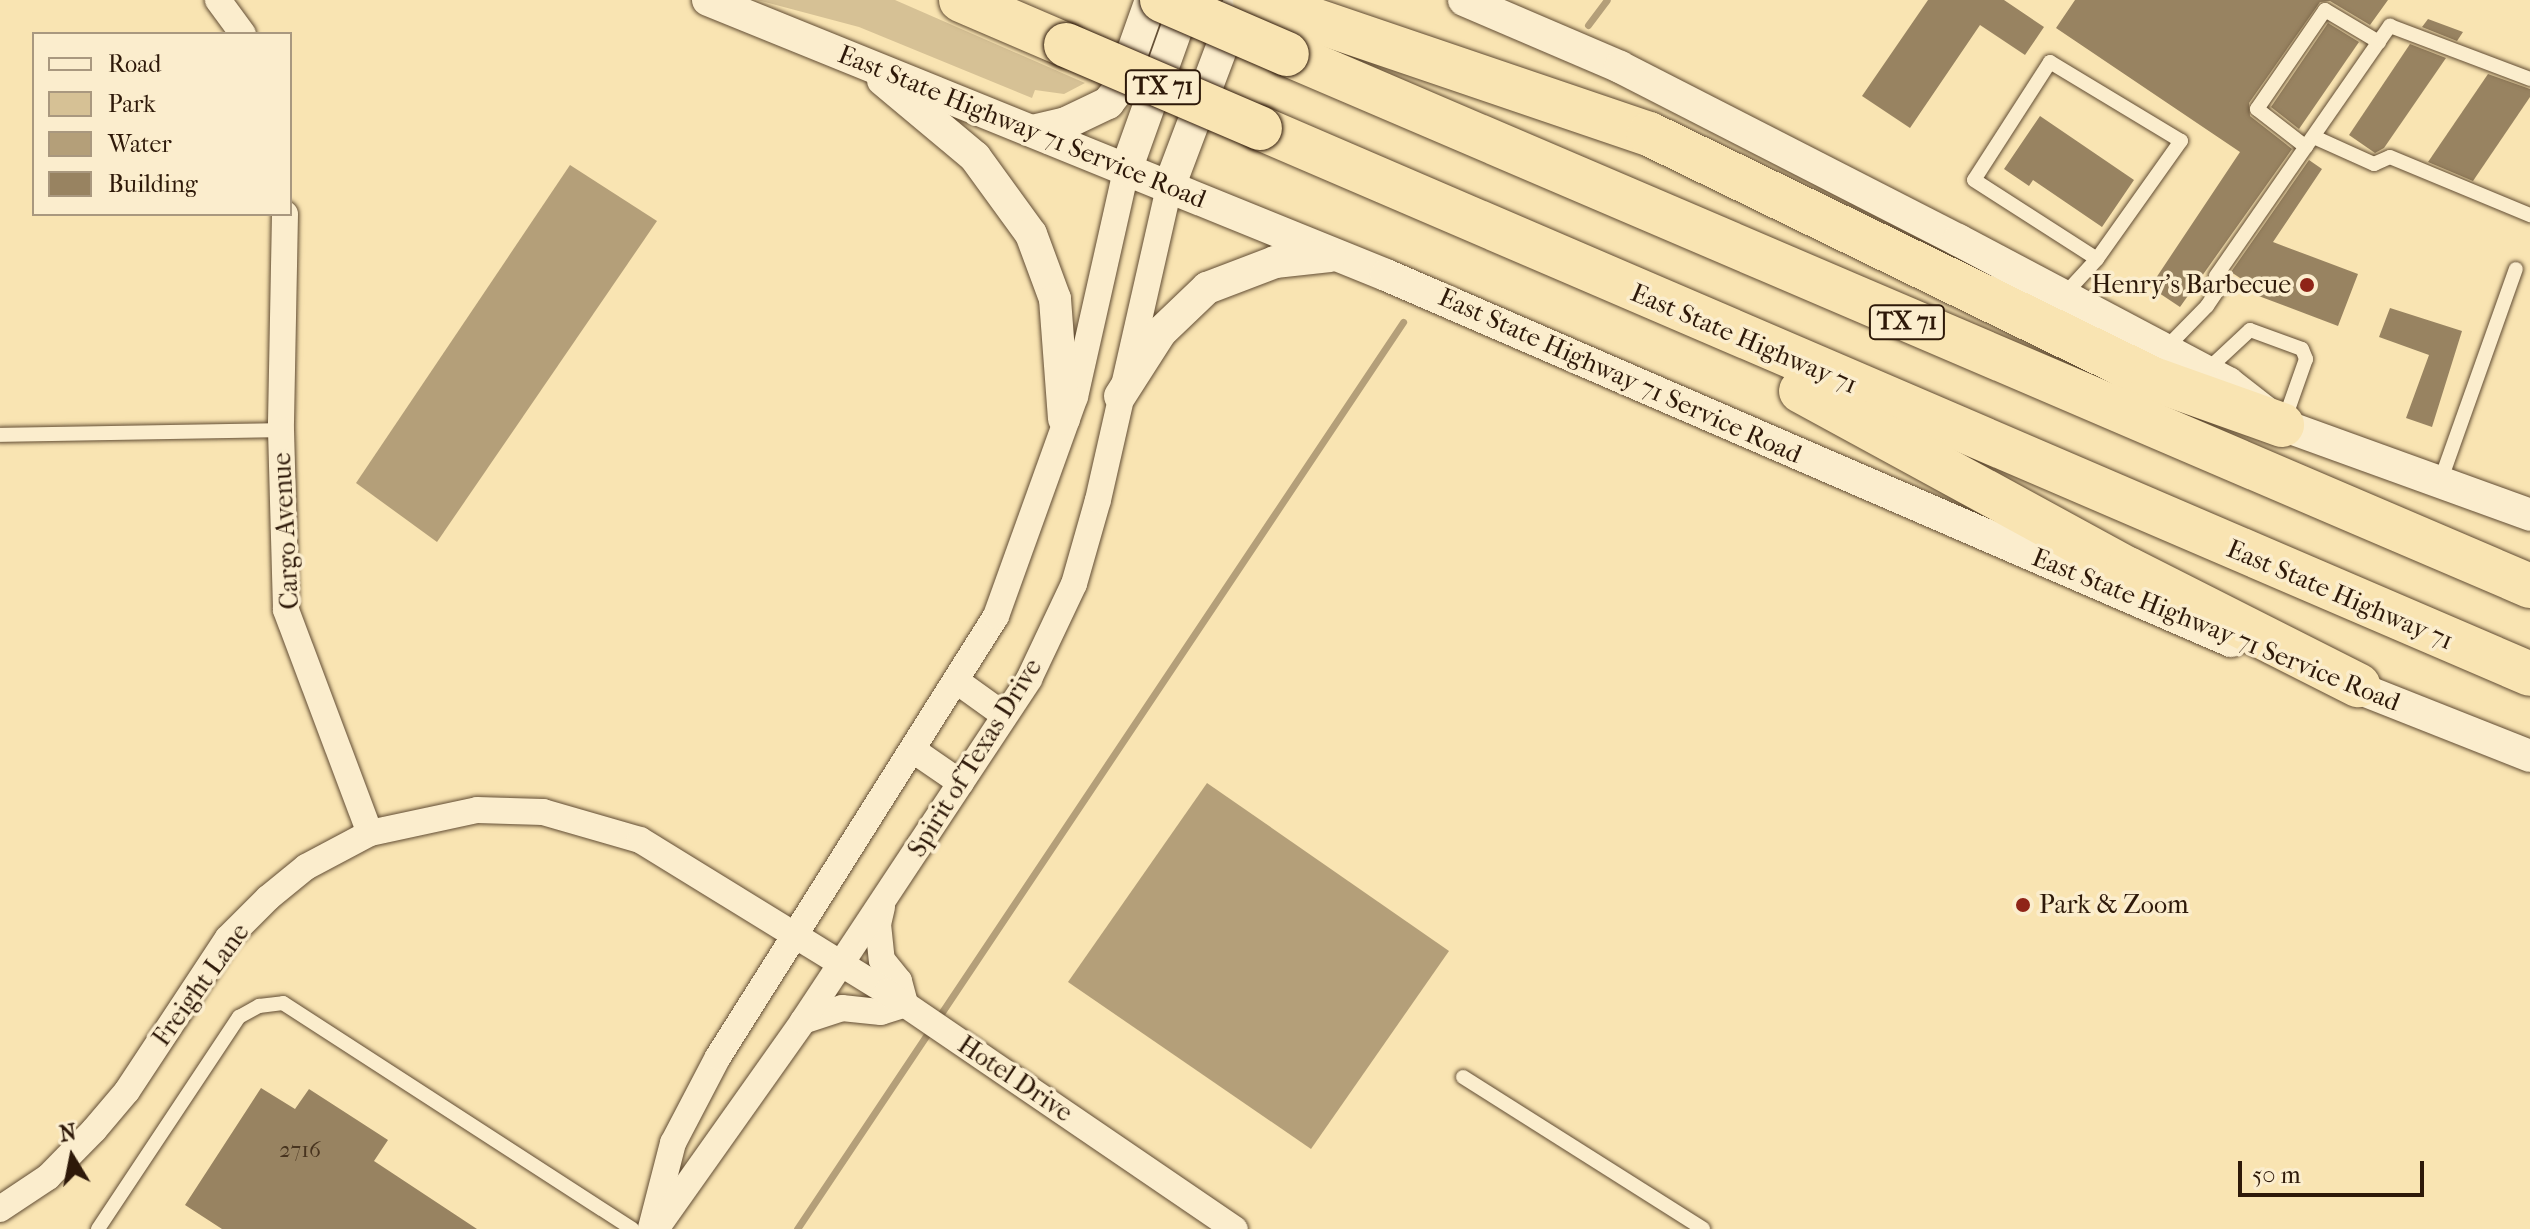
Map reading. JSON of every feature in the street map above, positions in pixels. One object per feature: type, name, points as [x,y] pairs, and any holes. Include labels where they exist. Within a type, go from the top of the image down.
[{"type":"highway","name":"East State Highway 71","points":[[961,0],[1723,331],[2530,674]]},
{"type":"highway","name":"TX 71","points":[[1162,0],[1294,35],[2530,586]]},
{"type":"highway","points":[[1255,0],[1294,35],[1649,134],[2139,372],[2282,425]]},
{"type":"highway","points":[[1723,331],[1770,373],[1809,396],[2128,569],[2358,685]]},
{"type":"highway","points":[[2061,476],[2214,520],[2530,647]]},
{"type":"street","points":[[218,0],[242,32]]},
{"type":"street","name":"East State Highway 71 Service Road","points":[[708,0],[1337,255],[1687,403],[2100,589],[2297,668],[2358,685],[2530,756]]},
{"type":"street","points":[[1032,131],[1066,123],[1108,103],[1120,87],[1151,0]]},
{"type":"street","name":"Spirit of Texas Drive","points":[[653,1229],[673,1143],[792,935],[958,682],[996,616],[1064,419],[1075,397],[1126,170],[1187,0]]},
{"type":"street","name":"Spirit of Texas Drive","points":[[653,1229],[803,1021],[1029,679],[1074,584],[1169,187],[1240,0]]},
{"type":"street","points":[[1464,0],[1620,67],[2164,349],[2206,371],[2282,425],[2530,515]]},
{"type":"street","points":[[866,64],[975,157],[1031,234],[1055,299],[1064,419]]},
{"type":"street","name":"Cargo Avenue","points":[[285,216],[281,430],[286,610],[370,833]]},
{"type":"street","points":[[1120,396],[1161,332],[1207,288],[1275,262],[1337,255]]},
{"type":"street","points":[[958,682],[1004,715]]},
{"type":"street","points":[[913,750],[961,783]]},
{"type":"street","name":"Freight Lane","points":[[0,1209],[48,1177],[127,1091],[228,938],[268,898],[306,867],[370,833],[477,810],[543,812],[640,840],[792,935]]},
{"type":"street","points":[[803,1021],[842,1008],[860,1006],[881,1012],[912,1009],[899,981],[882,960],[878,924],[883,900]]},
{"type":"street","name":"Hotel Drive","points":[[792,935],[947,1032],[1235,1229]]},
{"type":"lane","points":[[2379,42],[2325,10],[2257,109],[2310,142],[2374,164],[2390,157],[2530,215]]},
{"type":"lane","points":[[2164,349],[2207,306],[2219,288],[2216,276],[2390,26],[2530,79]]},
{"type":"lane","points":[[2063,297],[2097,259],[2181,141],[2050,62],[1974,180],[2097,259]]},
{"type":"lane","points":[[2440,483],[2516,269]]},
{"type":"lane","points":[[2206,371],[2254,330],[2306,353],[2282,425]]},
{"type":"lane","points":[[0,435],[281,430]]},
{"type":"lane","points":[[98,1229],[239,1017],[259,1006],[283,1003],[632,1229]]},
{"type":"lane","points":[[1463,1077],[1703,1229]]},
{"type":"green space","points":[[757,0],[895,0],[1085,83],[1064,94],[1035,90],[1032,98],[859,27]]},
{"type":"water","points":[[570,165],[657,221],[437,542],[356,483]]},
{"type":"water","points":[[1207,783],[1449,951],[1311,1149],[1068,982]]},
{"type":"building","points":[[1928,0],[2004,0],[2044,27],[2025,55],[1980,25],[1910,128],[1862,96]]},
{"type":"building","points":[[2075,0],[2388,0],[2370,25],[2330,1],[2320,2],[2249,103],[2250,116],[2292,149],[2180,307],[2150,287],[2240,152],[2056,28]]},
{"type":"building","points":[[2428,19],[2463,32],[2457,41],[2422,27]]},
{"type":"building","points":[[2328,23],[2359,42],[2299,129],[2271,107]]},
{"type":"building","points":[[2410,44],[2446,58],[2384,148],[2375,153],[2349,135]]},
{"type":"building","points":[[2488,74],[2530,89],[2530,97],[2473,181],[2428,162]]},
{"type":"building","points":[[2040,116],[2134,180],[2102,227],[2033,180],[2029,186],[2004,169]]},
{"type":"building","name":"Henry's Barbecue","points":[[2309,160],[2322,169],[2273,242],[2358,274],[2338,326],[2256,295],[2258,290],[2231,272]]},
{"type":"building","points":[[2390,308],[2462,331],[2432,427],[2406,418],[2429,355],[2379,337]]},
{"type":"building","points":[[261,1088],[295,1109],[309,1089],[388,1140],[374,1161],[477,1229],[222,1229],[185,1205]]},
{"type":"waterway","points":[[1588,25],[1607,0]]},
{"type":"waterway","points":[[797,1229],[1403,322]]},
{"type":"place","name":"Henry's Barbecue","points":[[2307,285]]},
{"type":"place","name":"Park & Zoom","points":[[2023,905]]}]
